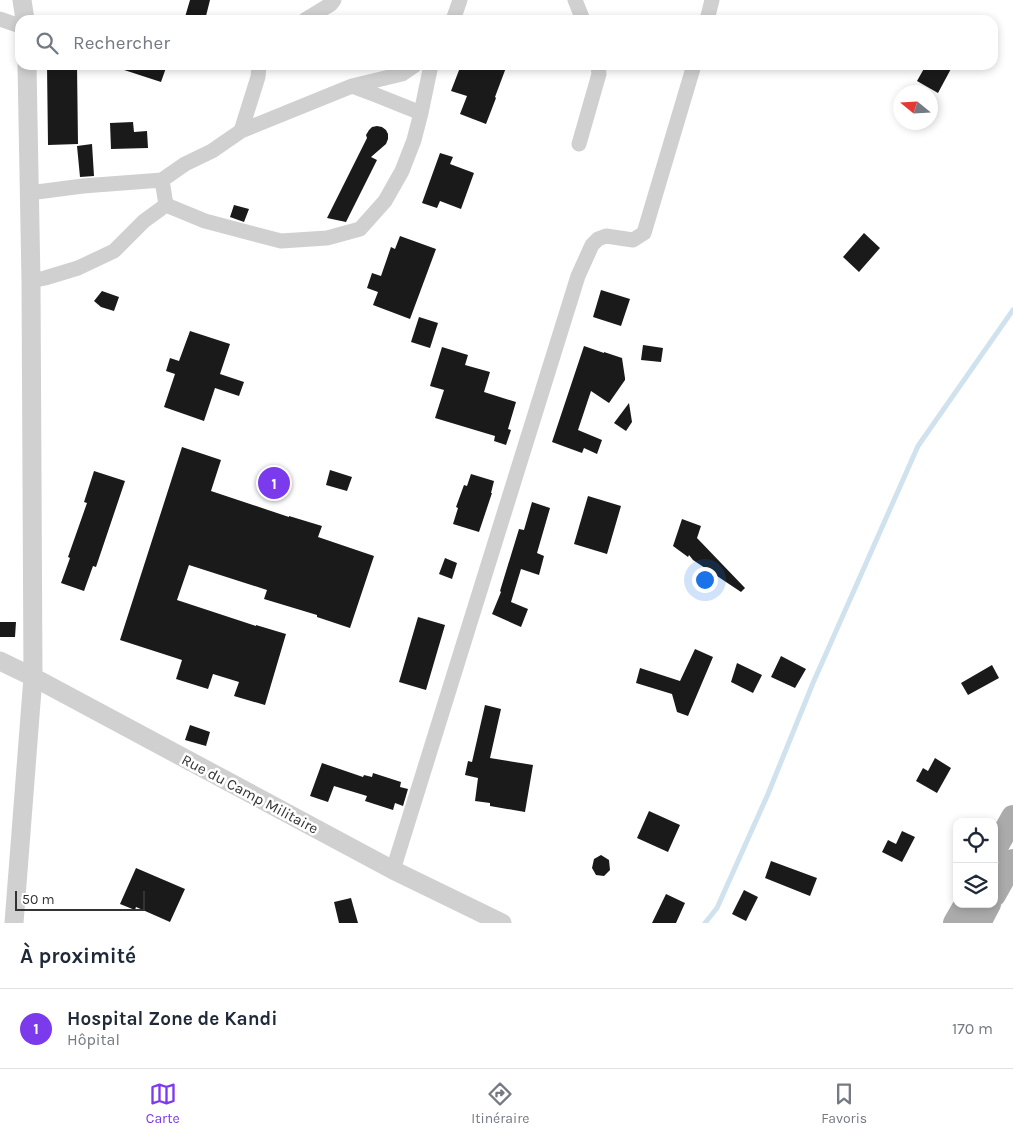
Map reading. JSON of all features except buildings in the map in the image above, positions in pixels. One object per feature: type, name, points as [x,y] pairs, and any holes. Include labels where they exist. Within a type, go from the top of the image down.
[{"type":"main road","points":[[998,844],[1013,816]]},
{"type":"main road","points":[[998,888],[1013,861]]},
{"type":"main road","points":[[955,923],[964,908]]},
{"type":"main road","points":[[979,923],[987,908]]},
{"type":"street","points":[[22,0],[24,15]]},
{"type":"street","points":[[313,15],[334,0]]},
{"type":"street","points":[[455,15],[460,0]]},
{"type":"street","points":[[575,0],[581,15]]},
{"type":"street","points":[[708,15],[712,0]]},
{"type":"street","points":[[0,19],[15,24]]},
{"type":"street","points":[[14,923],[33,677],[31,280],[27,70]]},
{"type":"street","points":[[241,131],[259,70]]},
{"type":"street","points":[[29,193],[83,186],[162,180],[185,164],[212,151],[241,131],[352,86],[402,74],[408,70]]},
{"type":"street","points":[[166,205],[205,222],[281,242],[327,238],[360,229],[385,202],[402,171],[414,140],[430,70]]},
{"type":"street","points":[[579,144],[599,70]]},
{"type":"street","points":[[393,870],[578,276],[592,245],[598,239],[606,236],[633,240],[644,233],[693,70]]},
{"type":"street","points":[[352,86],[421,113]]},
{"type":"street","points":[[162,180],[166,205]]},
{"type":"street","points":[[31,280],[45,278],[78,268],[114,251],[144,221],[166,205]]},
{"type":"street","name":"Rue du Camp Militaire","points":[[0,661],[393,870],[502,923]]},
{"type":"waterway","points":[[705,923],[717,908],[768,794],[813,683],[918,446],[1013,310]]},
{"type":"place","name":"Hospital Zone de Kandi","points":[[274,483]]}]
